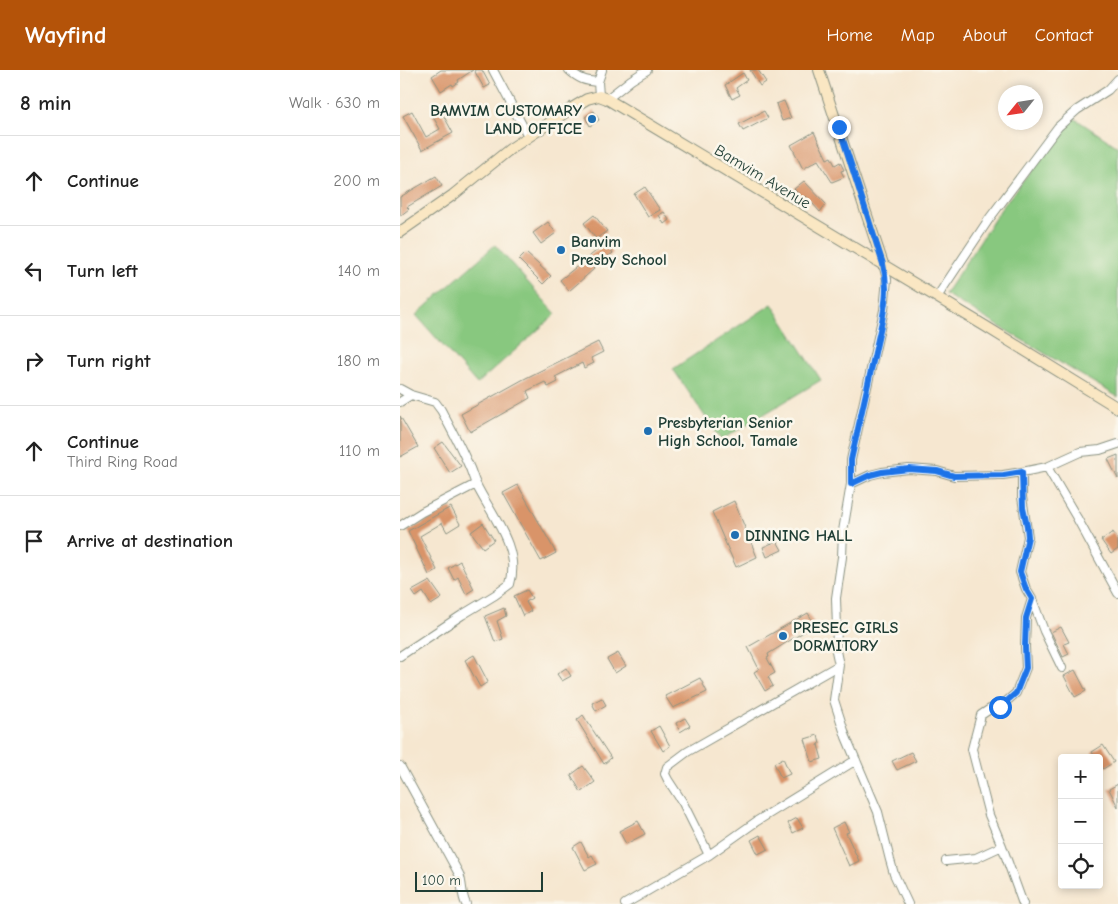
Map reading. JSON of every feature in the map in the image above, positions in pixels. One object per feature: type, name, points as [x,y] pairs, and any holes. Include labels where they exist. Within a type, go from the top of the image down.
[{"type":"street","points":[[493,70],[528,136]]},
{"type":"street","points":[[569,70],[577,77],[598,82]]},
{"type":"street","points":[[602,70],[598,82],[603,98]]},
{"type":"street","points":[[400,232],[528,136],[587,99],[603,98],[647,70]]},
{"type":"street","points":[[819,70],[883,264],[886,279],[884,310],[851,460],[851,484],[843,530],[842,557],[836,598],[836,651],[839,665],[834,700],[839,717],[878,812],[894,874],[908,904]]},
{"type":"street","points":[[937,297],[989,219],[1058,126],[1077,110],[1108,90],[1118,79]]},
{"type":"street","name":"Bamvim Avenue","points":[[603,98],[883,264],[1118,408]]},
{"type":"street","points":[[400,389],[412,396],[432,401],[438,405],[476,484],[505,537],[512,562],[510,584],[400,656]]},
{"type":"street","points":[[400,402],[412,396]]},
{"type":"street","points":[[851,484],[870,475],[909,469],[937,471],[954,476],[1004,475],[1047,467],[1080,452],[1100,450],[1118,444]]},
{"type":"street","points":[[1047,467],[1118,593]]},
{"type":"street","points":[[1022,472],[1023,508],[1028,537],[1020,572],[1044,631],[1062,668]]},
{"type":"street","points":[[400,526],[422,512],[476,484]]},
{"type":"street","points":[[1023,904],[989,815],[972,749],[981,715],[990,709],[1000,707],[1016,693],[1026,668],[1026,618],[1032,599]]},
{"type":"street","points":[[709,855],[665,774],[667,767],[687,752],[839,665]]},
{"type":"street","points":[[625,904],[709,855],[757,821],[856,760]]},
{"type":"street","points":[[400,766],[459,874],[462,883],[462,896],[466,904]]},
{"type":"street","points":[[946,861],[976,858],[1002,846]]},
{"type":"green space","points":[[1074,118],[1118,147],[1118,397],[945,294],[1003,206]]},
{"type":"green space","points":[[495,245],[556,314],[477,384],[416,315]]},
{"type":"green space","points":[[772,304],[821,380],[721,440],[673,369]]},
{"type":"building","points":[[441,70],[473,70],[458,80],[459,82],[453,86],[452,84],[441,91],[432,76]]},
{"type":"building","points":[[474,70],[482,70],[490,85],[484,88]]},
{"type":"building","points":[[750,70],[758,70],[766,82],[760,86]]},
{"type":"building","points":[[743,73],[747,80],[736,88],[740,95],[732,99],[725,85]]},
{"type":"building","points":[[784,101],[791,118],[782,121],[776,104]]},
{"type":"building","points":[[412,111],[426,137],[440,129],[432,115],[441,111],[453,133],[422,150],[403,116]]},
{"type":"building","name":"BAMVIM CUSTOMARY LAND OFFICE","points":[[594,111],[599,120],[590,126],[585,117]]},
{"type":"building","points":[[764,111],[768,118],[743,131],[739,124]]},
{"type":"building","points":[[814,132],[827,159],[831,157],[835,165],[840,162],[844,170],[841,171],[844,177],[832,182],[818,160],[803,169],[791,145]]},
{"type":"building","points":[[436,176],[442,186],[407,207],[409,209],[400,216],[400,197]]},
{"type":"building","points":[[804,181],[826,204],[820,212],[806,196],[803,198],[794,189]]},
{"type":"building","points":[[645,187],[660,210],[648,217],[634,194]]},
{"type":"building","points":[[664,212],[669,220],[664,224],[659,215]]},
{"type":"building","points":[[594,215],[607,231],[596,239],[584,223]]},
{"type":"building","points":[[548,222],[556,233],[541,244],[533,233]]},
{"type":"building","points":[[606,243],[613,253],[593,268],[569,291],[560,280]]},
{"type":"building","points":[[526,253],[551,276],[543,284],[519,260]]},
{"type":"building","points":[[598,342],[603,352],[591,358],[594,363],[584,368],[582,363],[555,377],[558,382],[548,387],[545,382],[527,391],[530,398],[470,432],[461,414],[522,380]]},
{"type":"building","points":[[400,416],[418,447],[400,457]]},
{"type":"building","points":[[443,442],[461,466],[450,473],[434,448]]},
{"type":"building","points":[[1118,455],[1118,479],[1108,459]]},
{"type":"building","points":[[518,485],[556,553],[541,561],[503,493]]},
{"type":"building","name":"DINNING HALL","points":[[734,501],[757,557],[736,567],[712,512]]},
{"type":"building","points":[[451,507],[460,524],[447,532],[442,523],[420,536],[437,570],[429,575],[408,531]]},
{"type":"building","points":[[483,523],[494,540],[483,548],[471,532]]},
{"type":"building","points":[[1113,532],[1118,540],[1118,549],[1111,554],[1101,540]]},
{"type":"building","points":[[777,541],[782,550],[767,557],[763,547]]},
{"type":"building","points":[[460,561],[474,589],[466,594],[458,577],[454,580],[448,568]]},
{"type":"building","points":[[430,581],[442,598],[431,605],[423,592],[416,597],[412,591]]},
{"type":"building","points":[[527,590],[532,598],[526,602],[531,611],[523,616],[514,596]]},
{"type":"building","points":[[504,608],[506,616],[497,621],[503,639],[495,642],[485,616]]},
{"type":"building","name":"PRESEC GIRLS DORMITORY","points":[[808,613],[815,625],[768,654],[769,657],[767,658],[775,673],[768,677],[773,686],[765,691],[754,672],[759,669],[748,647]]},
{"type":"building","points":[[1061,627],[1069,642],[1064,644],[1069,654],[1063,657],[1051,632]]},
{"type":"building","points":[[618,653],[626,666],[615,673],[607,659]]},
{"type":"building","points":[[474,655],[488,682],[480,687],[465,660]]},
{"type":"building","points":[[566,668],[571,676],[562,681],[557,674]]},
{"type":"building","points":[[1075,670],[1086,691],[1075,697],[1064,676]]},
{"type":"building","points":[[700,678],[707,692],[673,708],[665,696]]},
{"type":"building","points":[[602,698],[606,705],[596,711],[592,703]]},
{"type":"building","points":[[583,715],[611,758],[604,764],[577,720]]},
{"type":"building","points":[[685,718],[690,726],[680,732],[676,723]]},
{"type":"building","points":[[659,726],[670,746],[663,751],[651,731]]},
{"type":"building","points":[[818,735],[820,744],[818,745],[822,759],[812,762],[805,739]]},
{"type":"building","points":[[1103,745],[1114,762],[1103,769],[1103,754],[1093,754],[1092,752]]},
{"type":"building","points":[[911,752],[916,761],[897,770],[892,761]]},
{"type":"building","points":[[783,758],[790,774],[781,778],[774,763]]},
{"type":"building","points":[[583,766],[595,782],[581,792],[571,775]]},
{"type":"building","points":[[1118,784],[1118,807],[1109,789]]},
{"type":"building","points":[[797,818],[803,828],[793,833],[788,823]]},
{"type":"building","points":[[638,821],[645,834],[626,844],[619,831]]},
{"type":"building","points":[[844,822],[849,832],[846,833],[859,861],[849,866],[832,828]]},
{"type":"building","points":[[760,835],[768,849],[758,854],[751,840]]},
{"type":"building","points":[[581,842],[589,857],[592,855],[597,864],[585,870],[573,847]]},
{"type":"place","name":"BAMVIM CUSTOMARY LAND OFFICE","points":[[592,119]]},
{"type":"place","name":"Banvim Presby School","points":[[561,250]]},
{"type":"place","name":"Presbyterian Senior High School, Tamale","points":[[648,431]]},
{"type":"place","name":"DINNING HALL","points":[[735,535]]},
{"type":"place","name":"PRESEC GIRLS DORMITORY","points":[[783,636]]},
{"type":"route","points":[[839,127],[883,264],[886,279],[882,321],[851,460],[851,484],[870,475],[909,469],[937,471],[954,476],[1004,475],[1022,472],[1023,508],[1028,537],[1020,572],[1032,599],[1026,618],[1026,668],[1016,693],[1000,707]]}]
